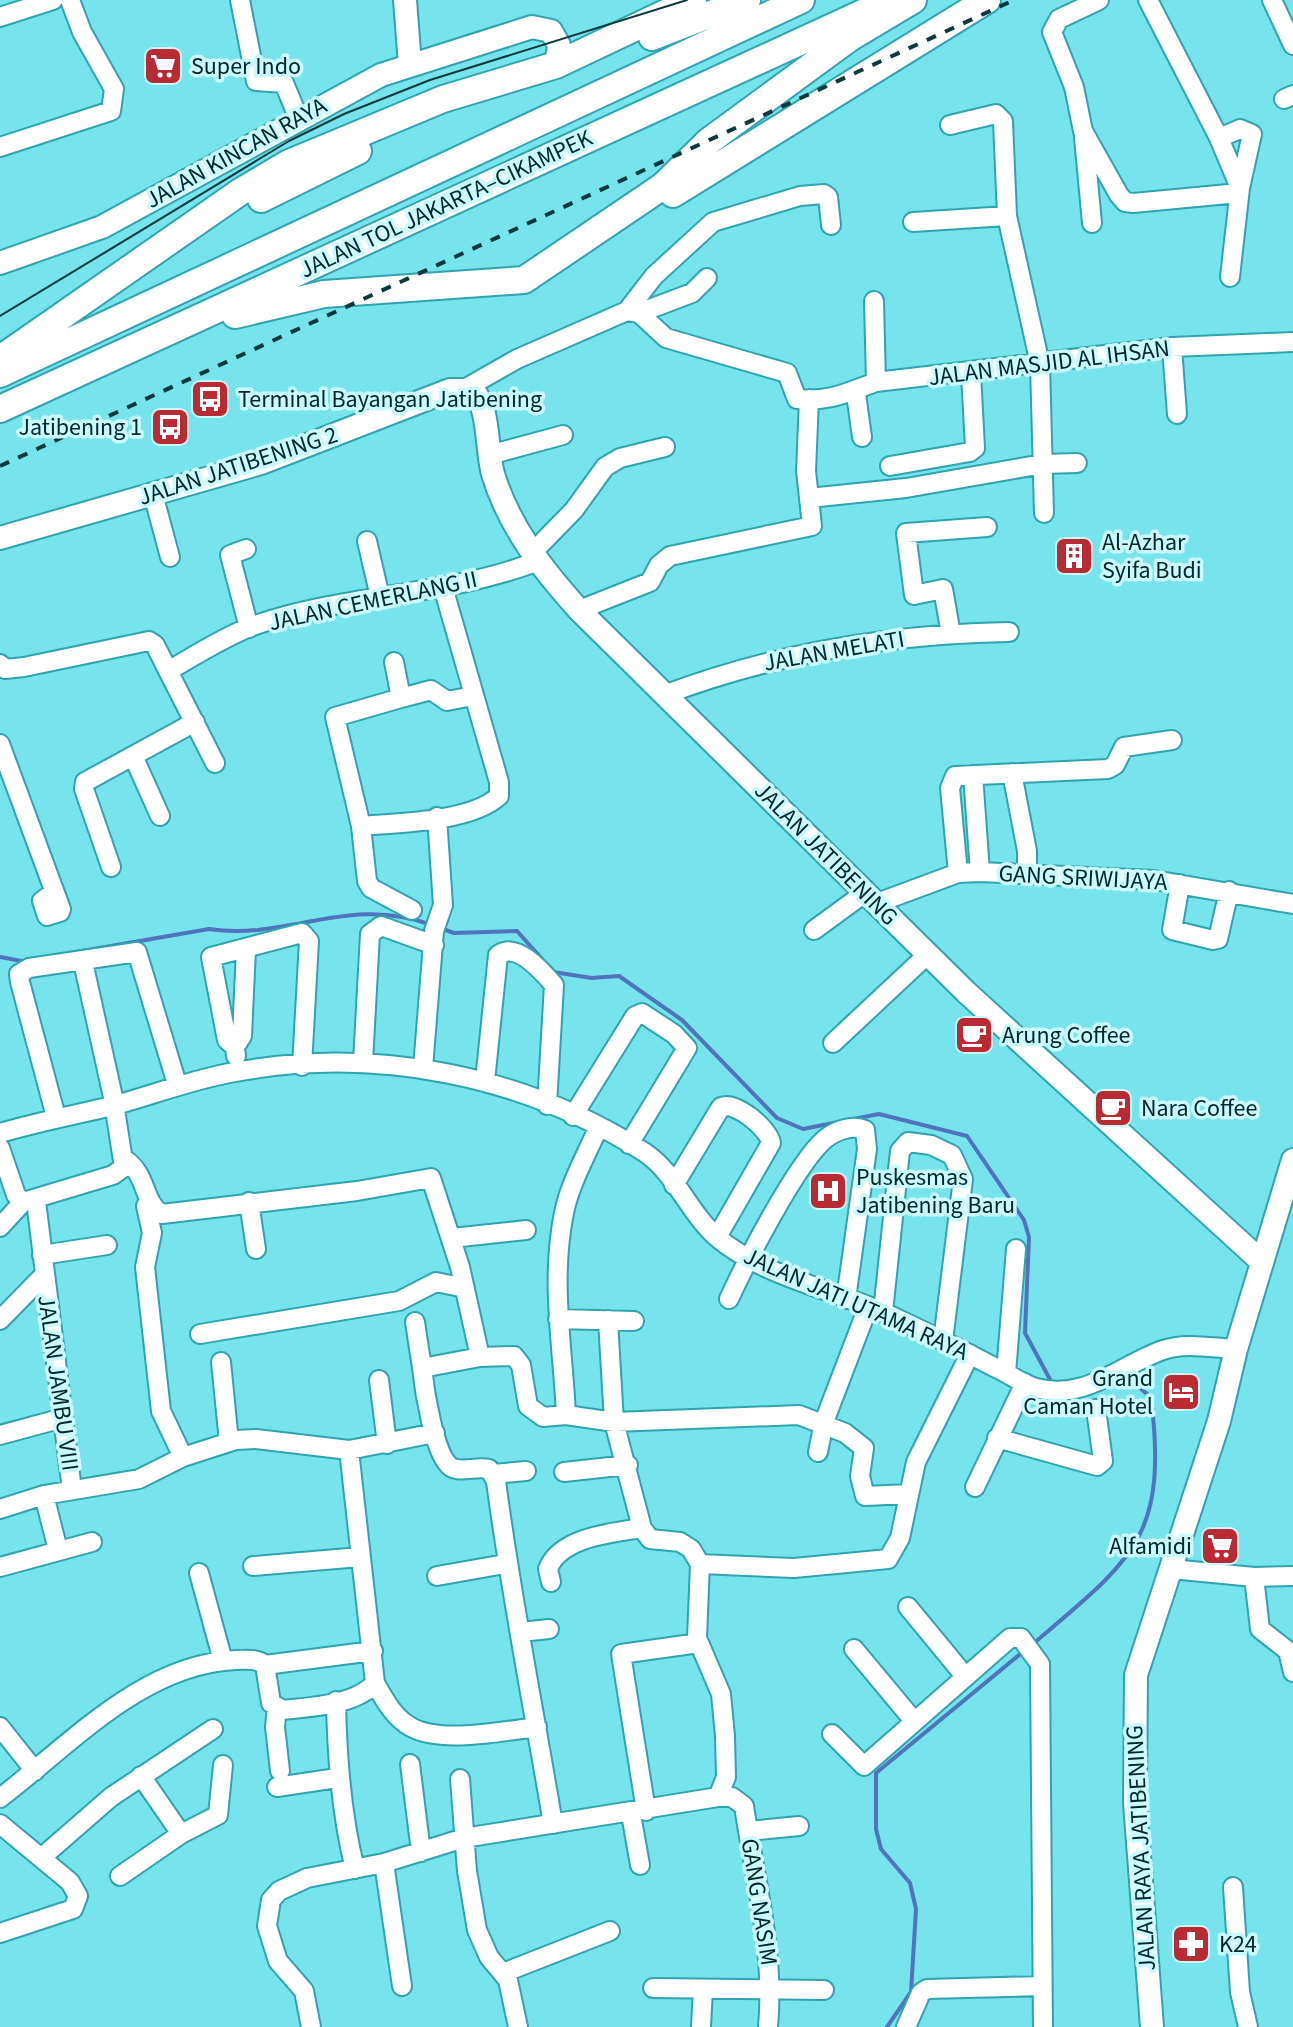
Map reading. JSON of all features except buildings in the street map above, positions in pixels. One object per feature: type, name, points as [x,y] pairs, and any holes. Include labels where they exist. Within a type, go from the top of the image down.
[{"type":"highway","points":[[0,359],[240,192],[289,163],[443,99],[556,65],[693,0]]},
{"type":"highway","points":[[134,267],[350,154],[747,0]]},
{"type":"highway","name":"JALAN TOL JAKARTA–CIKAMPEK","points":[[0,374],[801,0]]},
{"type":"highway","name":"JALAN TOL JAKARTA–CIKAMPEK","points":[[0,409],[891,0]]},
{"type":"highway","points":[[188,325],[324,294],[524,280],[663,186],[709,141],[825,56],[913,0]]},
{"type":"highway","points":[[563,256],[625,224],[987,0]]},
{"type":"main road","points":[[405,0],[410,65]]},
{"type":"main road","name":"JALAN KINCAN RAYA","points":[[0,263],[102,227],[298,117],[410,65],[532,27],[551,31],[559,45],[556,65]]},
{"type":"main road","name":"JALAN JATIBENING","points":[[469,389],[481,405],[489,455],[502,497],[535,557],[579,610],[927,955],[1262,1262]]},
{"type":"main road","name":"JALAN JATIBENING 2","points":[[0,538],[261,463],[422,399],[469,389]]},
{"type":"main road","name":"JALAN RAYA JATIBENING","points":[[1152,2027],[1135,1803],[1133,1716],[1141,1655],[1219,1421],[1262,1262],[1289,1189],[1293,1160]]},
{"type":"street","points":[[4,11],[53,0]]},
{"type":"street","points":[[0,147],[111,111],[114,89],[82,32],[70,0]]},
{"type":"street","points":[[240,0],[256,81],[284,83],[298,117]]},
{"type":"street","points":[[1092,223],[1083,131],[1074,87],[1052,32],[1059,19],[1099,0]]},
{"type":"street","points":[[1148,0],[1219,138],[1239,191]]},
{"type":"street","points":[[1272,0],[1293,45]]},
{"type":"street","points":[[950,125],[996,114],[1001,117],[1007,216],[1040,364],[1044,513]]},
{"type":"street","points":[[1219,138],[1240,129],[1252,134],[1239,191],[1230,277]]},
{"type":"street","points":[[1083,131],[1125,202],[1239,191]]},
{"type":"street","points":[[633,312],[654,276],[713,222],[800,196],[824,194],[828,197],[831,225]]},
{"type":"street","points":[[913,222],[1007,216]]},
{"type":"street","points":[[469,389],[517,359],[633,312],[692,293],[707,278]]},
{"type":"street","points":[[874,301],[876,382]]},
{"type":"street","points":[[579,610],[650,582],[659,565],[670,556],[796,529],[813,522],[806,471],[809,399],[797,399],[787,373],[666,338],[633,312]]},
{"type":"street","name":"JALAN MASJID AL IHSAN","points":[[809,399],[856,394],[876,382],[1172,347],[1293,342]]},
{"type":"street","points":[[1172,347],[1177,414]]},
{"type":"street","points":[[890,466],[970,452],[975,448],[971,373]]},
{"type":"street","points":[[856,394],[862,437]]},
{"type":"street","points":[[489,455],[563,435]]},
{"type":"street","points":[[535,557],[605,467],[620,458],[665,447]]},
{"type":"street","points":[[809,498],[906,488],[1043,464],[1077,463]]},
{"type":"street","points":[[153,494],[170,557]]},
{"type":"street","points":[[951,634],[943,589],[914,595],[906,533],[987,527]]},
{"type":"street","points":[[367,541],[380,597]]},
{"type":"street","points":[[246,549],[230,555],[249,628]]},
{"type":"street","name":"JALAN CEMERLANG II","points":[[168,671],[249,628],[380,597],[500,575],[535,557]]},
{"type":"street","points":[[361,826],[467,813],[499,796],[499,782],[443,587]]},
{"type":"street","name":"JALAN MELATI","points":[[664,695],[772,660],[884,640],[1009,632]]},
{"type":"street","points":[[0,664],[5,669],[24,667],[142,640],[155,645],[215,763]]},
{"type":"street","points":[[394,662],[401,698]]},
{"type":"street","points":[[412,910],[371,888],[365,868],[361,826],[335,717],[431,690],[447,701],[473,696]]},
{"type":"street","points":[[111,867],[84,789],[85,782],[195,722]]},
{"type":"street","points":[[958,873],[950,780],[955,776],[1108,769],[1115,765],[1124,747],[1132,743],[1172,740]]},
{"type":"street","points":[[0,744],[54,892]]},
{"type":"street","points":[[134,758],[160,816]]},
{"type":"street","points":[[1012,773],[1027,851],[1027,872]]},
{"type":"street","points":[[973,775],[980,872]]},
{"type":"street","points":[[423,1068],[436,932],[443,905],[437,817]]},
{"type":"street","name":"GANG SRIWIJAYA","points":[[814,930],[872,898],[958,873],[1027,872],[1180,884],[1293,904]]},
{"type":"street","points":[[1180,884],[1172,930],[1213,940],[1218,939],[1229,891]]},
{"type":"street","points":[[363,1062],[370,934],[381,926],[436,932]]},
{"type":"street","points":[[239,1071],[235,1047],[227,1040],[211,957],[215,953],[246,949],[302,933],[309,941],[302,1066]]},
{"type":"street","points":[[235,1047],[242,1036],[246,949]]},
{"type":"street","points":[[485,1081],[499,952],[510,951],[522,955],[551,982],[555,992],[547,1105]]},
{"type":"street","points":[[56,1117],[19,974],[29,968],[137,952],[177,1084]]},
{"type":"street","points":[[833,1043],[927,955]]},
{"type":"street","points":[[0,1227],[46,1193],[118,1173],[124,1167],[83,962]]},
{"type":"street","points":[[573,1116],[635,1016],[642,1013],[674,1034],[685,1044],[686,1053],[629,1144]]},
{"type":"street","name":"JALAN JATI UTAMA RAYA","points":[[0,1133],[114,1105],[177,1084],[239,1071],[363,1062],[423,1068],[485,1081],[573,1116],[629,1144],[646,1153],[717,1237],[748,1257],[875,1309],[1031,1386],[1076,1390],[1111,1377],[1163,1349],[1182,1345],[1236,1349]]},
{"type":"street","points":[[674,1185],[721,1107],[733,1107],[767,1132],[771,1143],[717,1237]]},
{"type":"street","points":[[566,1415],[558,1319],[564,1215],[598,1128]]},
{"type":"street","points":[[729,1299],[748,1257],[819,1145],[841,1130],[865,1130],[867,1149],[846,1299]]},
{"type":"street","points":[[818,1452],[824,1422],[875,1309],[900,1151],[908,1142],[916,1141],[952,1155],[963,1179],[943,1341]]},
{"type":"street","name":"JALAN JAMBU VIII","points":[[0,1148],[16,1195],[30,1202],[42,1255],[72,1490]]},
{"type":"street","points":[[124,1159],[139,1170],[150,1198],[162,1214],[344,1193],[431,1178],[441,1217],[452,1238],[480,1357]]},
{"type":"street","points":[[150,1198],[146,1206],[152,1233],[145,1267],[161,1411],[183,1457]]},
{"type":"street","points":[[249,1202],[256,1249]]},
{"type":"street","points":[[452,1238],[526,1230]]},
{"type":"street","points":[[42,1255],[107,1245]]},
{"type":"street","points":[[1006,1373],[1016,1249]]},
{"type":"street","points":[[0,1320],[43,1276]]},
{"type":"street","points":[[200,1334],[399,1301],[436,1282],[465,1288]]},
{"type":"street","points":[[558,1319],[634,1321]]},
{"type":"street","points":[[311,2027],[304,1991],[278,1961],[267,1926],[271,1900],[279,1891],[307,1878],[384,1863],[464,1838],[718,1797],[726,1777],[721,1694],[699,1643],[700,1564],[691,1549],[680,1542],[650,1539],[642,1528],[628,1465],[614,1422],[608,1320]]},
{"type":"street","points":[[415,1322],[435,1433],[441,1452],[451,1467],[483,1468],[493,1474],[526,1471]]},
{"type":"street","points":[[700,1564],[794,1568],[888,1559],[900,1538],[916,1462],[970,1354]]},
{"type":"street","points":[[422,1368],[480,1357],[514,1356],[521,1365],[528,1406],[543,1417],[566,1415],[614,1422],[781,1413],[824,1422],[845,1433],[865,1450],[860,1476],[865,1496],[909,1494]]},
{"type":"street","points":[[221,1362],[229,1442]]},
{"type":"street","points":[[379,1380],[387,1444]]},
{"type":"street","points":[[975,1487],[997,1438],[1031,1386]]},
{"type":"street","points":[[997,1438],[1097,1466],[1103,1461],[1096,1409]]},
{"type":"street","points":[[0,1435],[63,1418]]},
{"type":"street","points":[[0,1509],[44,1495],[139,1479],[183,1457],[229,1442],[256,1439],[349,1450],[435,1433]]},
{"type":"street","points":[[349,1450],[375,1683],[401,1720],[428,1734],[468,1734],[537,1727]]},
{"type":"street","points":[[564,1472],[628,1465]]},
{"type":"street","points":[[493,1474],[505,1564],[521,1632],[553,1824]]},
{"type":"street","points":[[44,1495],[58,1550]]},
{"type":"street","points":[[551,1582],[548,1569],[560,1553],[599,1535],[642,1528]]},
{"type":"street","points":[[0,1567],[92,1542]]},
{"type":"street","points":[[253,1566],[360,1557]]},
{"type":"street","points":[[437,1576],[505,1564]]},
{"type":"street","points":[[1171,1569],[1254,1577],[1293,1576]]},
{"type":"street","points":[[199,1573],[223,1661]]},
{"type":"street","points":[[1254,1577],[1260,1629],[1288,1651],[1293,1672]]},
{"type":"street","points":[[908,1607],[964,1675]]},
{"type":"street","points":[[521,1632],[549,1629]]},
{"type":"street","points":[[832,1734],[864,1766],[964,1675],[1010,1638],[1027,1645],[1040,1664],[1043,2027]]},
{"type":"street","points":[[640,1865],[638,1812],[621,1654],[699,1643]]},
{"type":"street","points":[[854,1649],[914,1721]]},
{"type":"street","points":[[0,1798],[136,1693],[193,1667],[223,1661],[252,1660],[265,1665],[373,1651]]},
{"type":"street","points":[[265,1665],[274,1705],[279,1779],[337,1778]]},
{"type":"street","points":[[274,1705],[307,1707],[336,1701],[366,1692],[375,1683]]},
{"type":"street","points":[[336,1701],[337,1778],[346,1802],[355,1869]]},
{"type":"street","points":[[0,1727],[35,1771]]},
{"type":"street","points":[[41,1858],[141,1776],[213,1729]]},
{"type":"street","points":[[410,1764],[421,1852]]},
{"type":"street","points":[[120,1876],[181,1834],[218,1815],[223,1765]]},
{"type":"street","points":[[141,1776],[181,1834]]},
{"type":"street","points":[[460,1779],[464,1838],[477,1930],[484,1950],[508,1980],[518,2027]]},
{"type":"street","name":"GANG NASIM","points":[[718,1797],[739,1801],[744,1806],[765,1910],[771,1989],[768,2027]]},
{"type":"street","points":[[0,1824],[76,1889],[73,1909],[0,1933]]},
{"type":"street","points":[[748,1831],[799,1826]]},
{"type":"street","points":[[384,1863],[402,1986]]},
{"type":"street","points":[[1233,1887],[1240,1992],[1248,2027]]},
{"type":"street","points":[[503,1973],[610,1931]]},
{"type":"street","points":[[906,2027],[921,1993],[927,1989],[1042,1986]]},
{"type":"street","points":[[653,1988],[824,1990]]},
{"type":"street","points":[[701,2027],[703,1989]]},
{"type":"waterway","points":[[59,955],[209,929],[266,929],[345,916],[373,914],[432,925]]},
{"type":"waterway","points":[[440,928],[454,933],[517,931],[542,959]]},
{"type":"waterway","points":[[0,957],[27,962]]},
{"type":"waterway","points":[[553,972],[592,978],[619,976],[682,1020],[777,1118],[803,1129],[879,1114],[967,1136],[1024,1220],[1029,1237],[1025,1333],[1053,1385]]},
{"type":"waterway","points":[[1034,1643],[1119,1565],[1136,1541],[1148,1514],[1154,1483],[1151,1397],[1127,1378],[1099,1390]]},
{"type":"waterway","points":[[887,2027],[911,1992],[916,1909],[910,1883],[881,1849],[876,1829],[876,1773],[1024,1651]]},
{"type":"tram line","points":[[0,316],[289,141],[344,114],[430,80],[687,0]]},
{"type":"railway","points":[[0,466],[1014,0]]},
{"type":"place","name":"Super Indo","points":[[163,66]]},
{"type":"place","name":"Terminal Bayangan Jatibening","points":[[210,399]]},
{"type":"place","name":"Jatibening 1","points":[[170,427]]},
{"type":"place","name":"Al-Azhar Syifa Budi","points":[[1074,556]]},
{"type":"place","name":"Arung Coffee","points":[[974,1035]]},
{"type":"place","name":"Nara Coffee","points":[[1113,1108]]},
{"type":"place","name":"Puskesmas Jatibening Baru","points":[[828,1191]]},
{"type":"place","name":"Grand Caman Hotel","points":[[1181,1392]]},
{"type":"place","name":"Alfamidi","points":[[1220,1546]]},
{"type":"place","name":"K24","points":[[1191,1944]]}]
